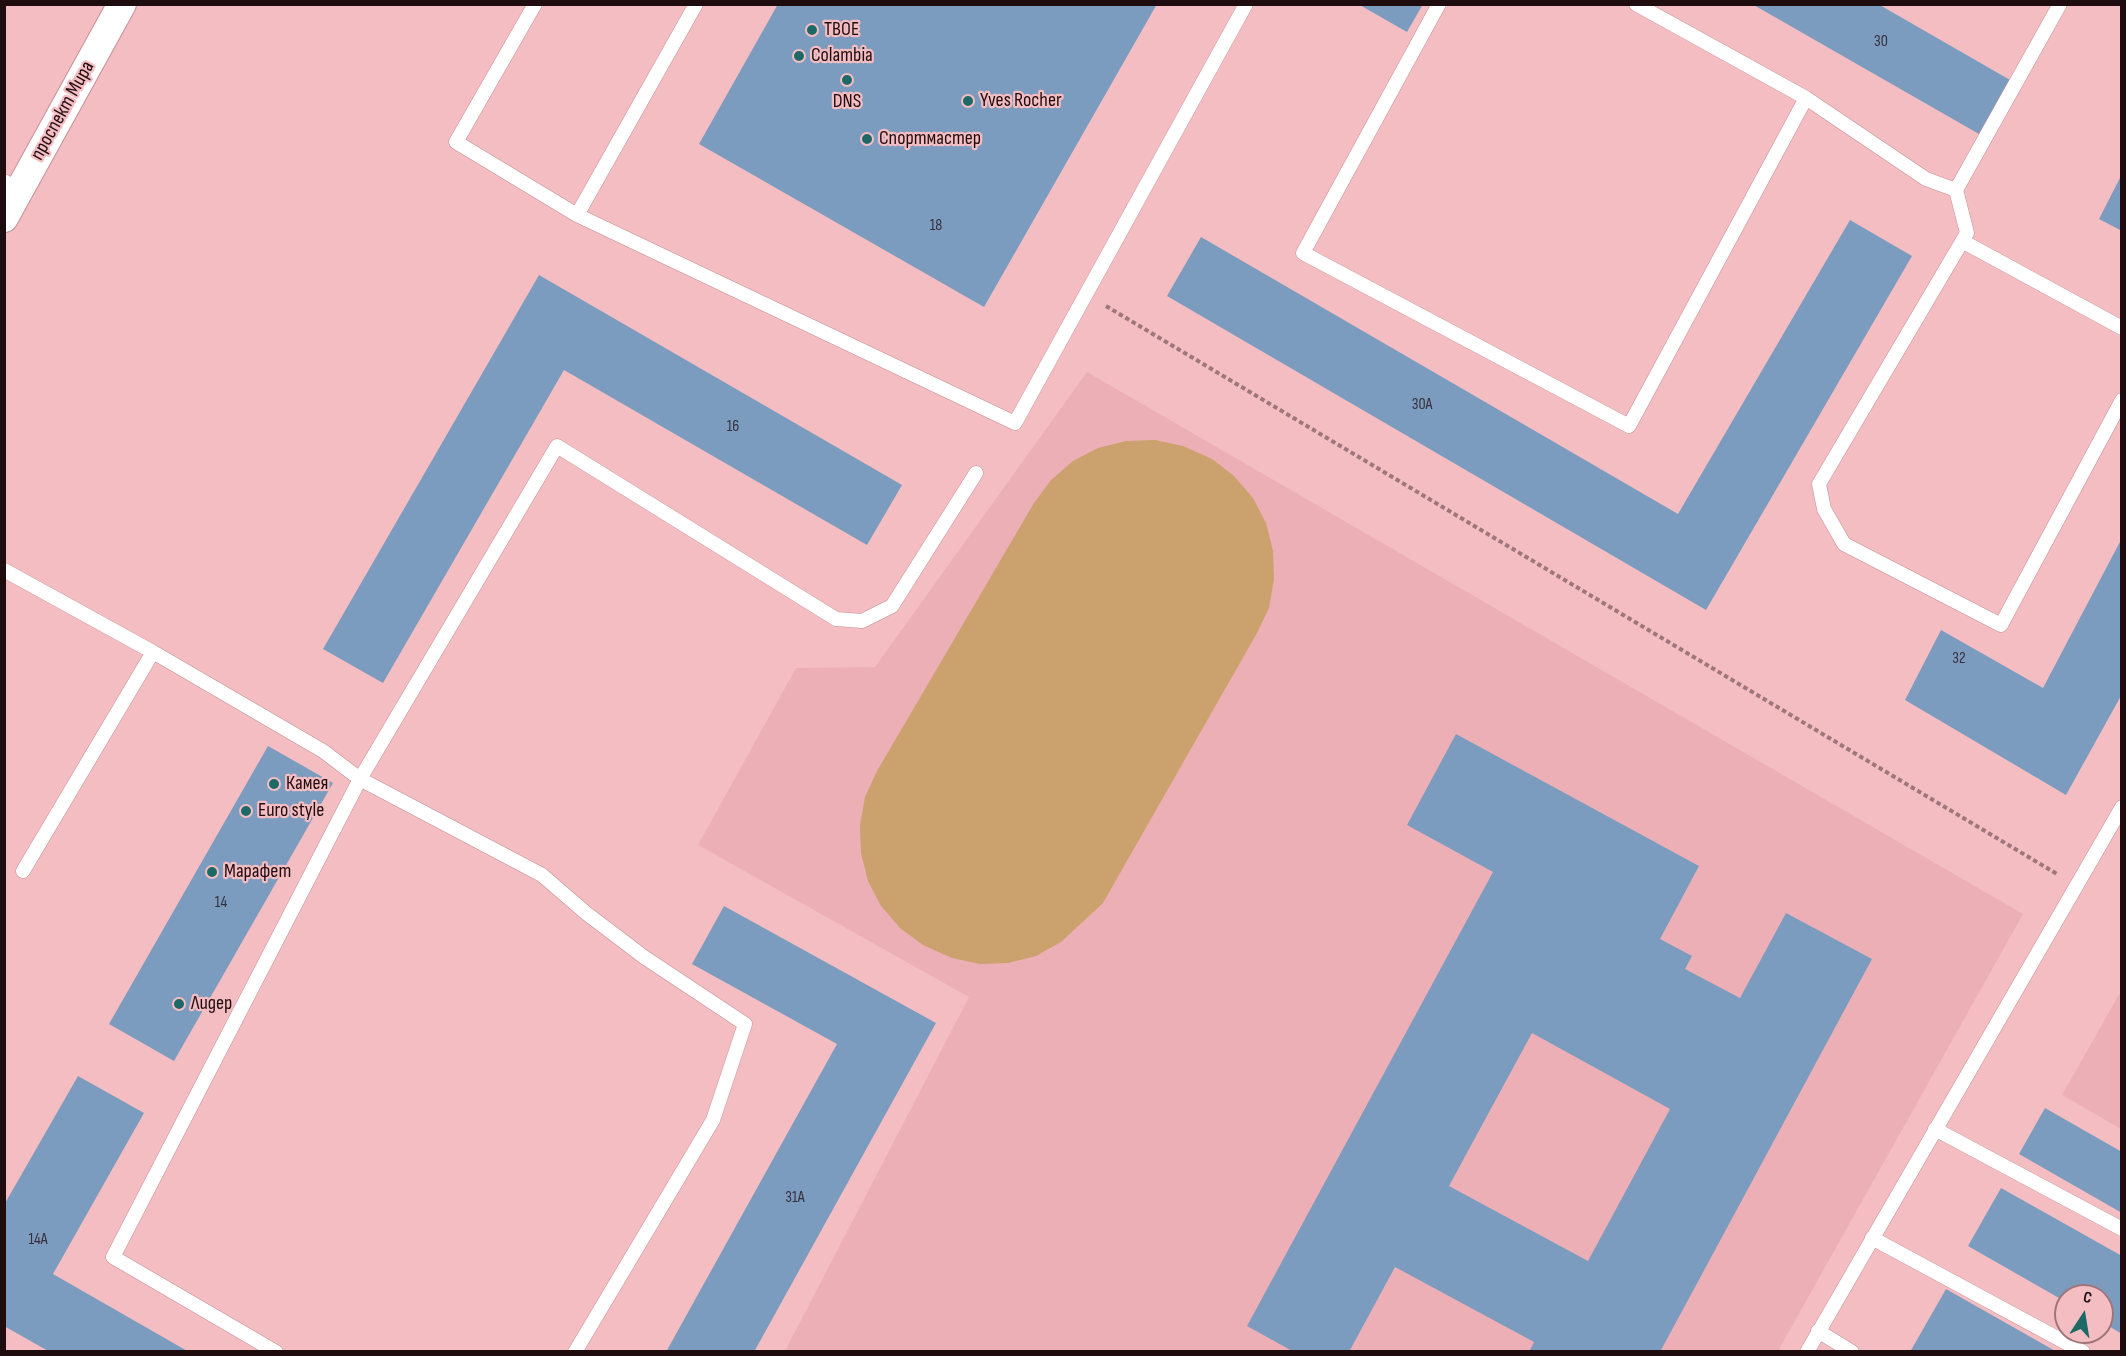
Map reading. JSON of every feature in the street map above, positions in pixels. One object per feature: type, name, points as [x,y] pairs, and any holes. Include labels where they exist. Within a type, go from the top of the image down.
[{"type":"street","name":"проспект Мира","points":[[4,218],[12,185],[122,4]]},
{"type":"lane","points":[[535,4],[456,142],[577,214],[1015,423],[1246,4]]},
{"type":"lane","points":[[577,214],[696,4]]},
{"type":"lane","points":[[1439,4],[1303,253],[1629,426],[1806,98]]},
{"type":"lane","points":[[1636,4],[1806,98],[1926,179],[1956,190]]},
{"type":"lane","points":[[2060,4],[1956,190],[1967,233],[1819,484],[1824,509],[1844,544],[2001,625],[2121,400]]},
{"type":"lane","points":[[1962,241],[2121,328]]},
{"type":"lane","points":[[276,1352],[113,1257],[360,779],[557,446],[836,619],[862,621],[892,606],[976,473]]},
{"type":"lane","points":[[4,570],[153,652],[323,752],[360,779],[542,875],[586,913],[644,957],[745,1024],[713,1120],[575,1352]]},
{"type":"lane","points":[[23,871],[153,652]]},
{"type":"lane","points":[[1806,1352],[2121,807]]},
{"type":"lane","points":[[1935,1129],[2121,1229]]},
{"type":"lane","points":[[1872,1238],[2083,1352]]},
{"type":"lane","points":[[1818,1332],[1852,1352]]},
{"type":"path","points":[[1086,294],[2076,885]]},
{"type":"shaded area","points":[[1087,372],[2023,914],[1778,1351],[785,1351],[969,997],[698,845],[796,668],[875,667]]},
{"type":"shaded area","points":[[1155,440],[1183,446],[1212,459],[1234,476],[1253,498],[1266,523],[1273,551],[1274,579],[1269,608],[1257,633],[1103,903],[1061,942],[1036,956],[1008,963],[980,964],[952,958],[923,945],[900,928],[881,906],[868,881],[861,853],[860,825],[865,797],[877,771],[1034,503],[1051,480],[1073,461],[1098,448],[1126,441]]},
{"type":"shaded area","points":[[2121,991],[2121,1129],[2062,1095]]},
{"type":"building","points":[[778,4],[1157,4],[984,307],[699,144]]},
{"type":"building","points":[[1358,4],[1423,4],[1407,32]]},
{"type":"building","points":[[1752,4],[1878,4],[2010,80],[1979,134]]},
{"type":"building","points":[[2122,174],[2122,231],[2099,219]]},
{"type":"building","points":[[1850,220],[1912,256],[1706,610],[1167,296],[1201,237],[1678,514]]},
{"type":"building","points":[[539,275],[902,485],[867,545],[564,370],[383,683],[323,649]]},
{"type":"building","points":[[2122,538],[2122,694],[2066,795],[1905,700],[1941,630],[2043,688]]},
{"type":"building","points":[[1456,734],[1699,866],[1660,939],[1692,956],[1685,969],[1740,998],[1786,913],[1872,959],[1660,1352],[1529,1352],[1534,1342],[1395,1267],[1349,1352],[1294,1352],[1247,1326],[1493,872],[1407,825]],"holes":[[[1532,1033],[1670,1109],[1588,1261],[1449,1186]]]},
{"type":"building","points":[[268,746],[333,783],[174,1061],[109,1024]]},
{"type":"building","points":[[724,906],[936,1023],[754,1352],[666,1352],[837,1044],[692,964]]},
{"type":"building","points":[[78,1076],[144,1113],[53,1274],[189,1352],[50,1352],[4,1326],[4,1205]]},
{"type":"building","points":[[2045,1108],[2122,1152],[2122,1213],[2019,1154]]},
{"type":"building","points":[[2001,1188],[2122,1256],[2122,1334],[2114,1329],[2114,1284],[2054,1284],[2054,1295],[1968,1246]]},
{"type":"building","points":[[1946,1289],[2057,1352],[1910,1352]]},
{"type":"place","name":"ТВОЕ","points":[[812,30]]},
{"type":"place","name":"Colambia","points":[[799,56]]},
{"type":"place","name":"DNS","points":[[847,80]]},
{"type":"place","name":"Yves Rocher","points":[[968,101]]},
{"type":"place","name":"Спортмастер","points":[[867,139]]},
{"type":"place","name":"Камея","points":[[274,784]]},
{"type":"place","name":"Euro style","points":[[246,811]]},
{"type":"place","name":"Марафет","points":[[212,872]]},
{"type":"place","name":"Лидер","points":[[179,1004]]}]
